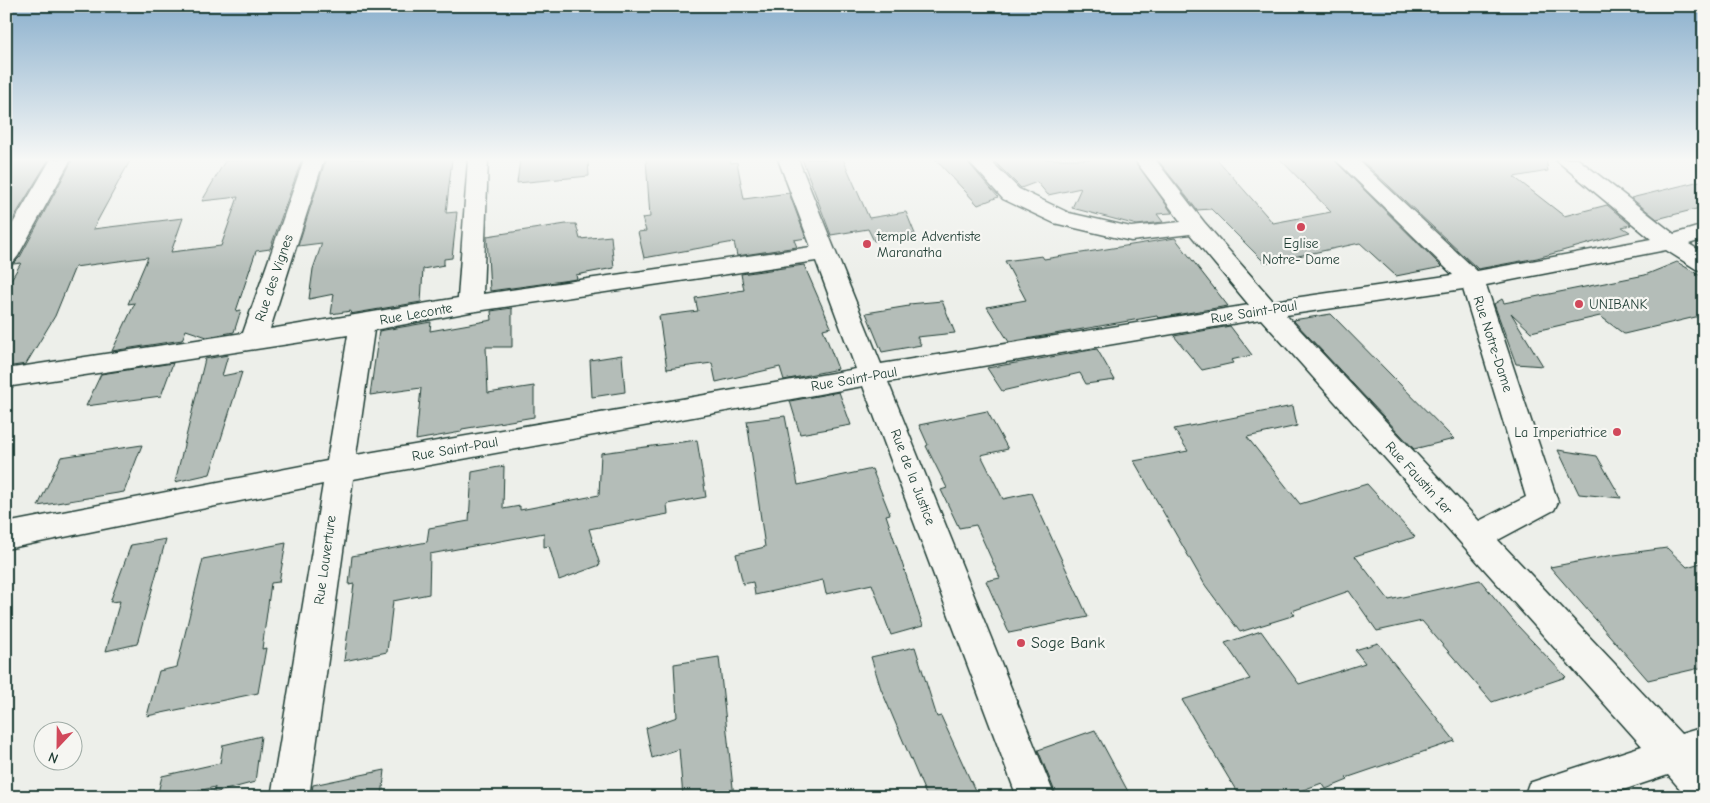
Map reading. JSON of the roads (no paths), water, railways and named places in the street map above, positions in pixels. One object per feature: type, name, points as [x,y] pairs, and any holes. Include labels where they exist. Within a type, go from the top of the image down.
[{"type":"street","points":[[6,256],[40,196]]},
{"type":"street","name":"Rue des Vignes","points":[[253,341],[301,196]]},
{"type":"street","points":[[470,304],[476,196]]},
{"type":"street","name":"Rue de la Justice","points":[[803,196],[1036,797]]},
{"type":"street","points":[[1016,196],[1062,218],[1131,234],[1196,227]]},
{"type":"street","name":"Rue Faustin 1er","points":[[1175,196],[1196,227],[1267,310],[1474,538],[1689,750],[1704,787]]},
{"type":"street","name":"Rue Notre-Dame","points":[[1384,196],[1472,280],[1543,502],[1474,538]]},
{"type":"street","points":[[1612,196],[1670,242],[1704,264]]},
{"type":"street","name":"Rue Saint-Paul","points":[[6,536],[338,470],[874,375],[1267,310],[1472,280],[1670,242],[1704,232]]},
{"type":"street","name":"Rue Leconte","points":[[6,378],[362,324],[470,304],[826,252]]},
{"type":"street","name":"Rue Louverture","points":[[290,797],[338,470],[362,324]]},
{"type":"street","points":[[1542,797],[1689,750]]},
{"type":"place","name":"Eglise Notre- Dame","points":[[1301,227]]},
{"type":"place","name":"temple Adventiste Maranatha","points":[[867,244]]},
{"type":"place","name":"UNIBANK","points":[[1579,304]]},
{"type":"place","name":"La Imperiatrice","points":[[1617,432]]},
{"type":"place","name":"Soge Bank","points":[[1021,643]]}]
